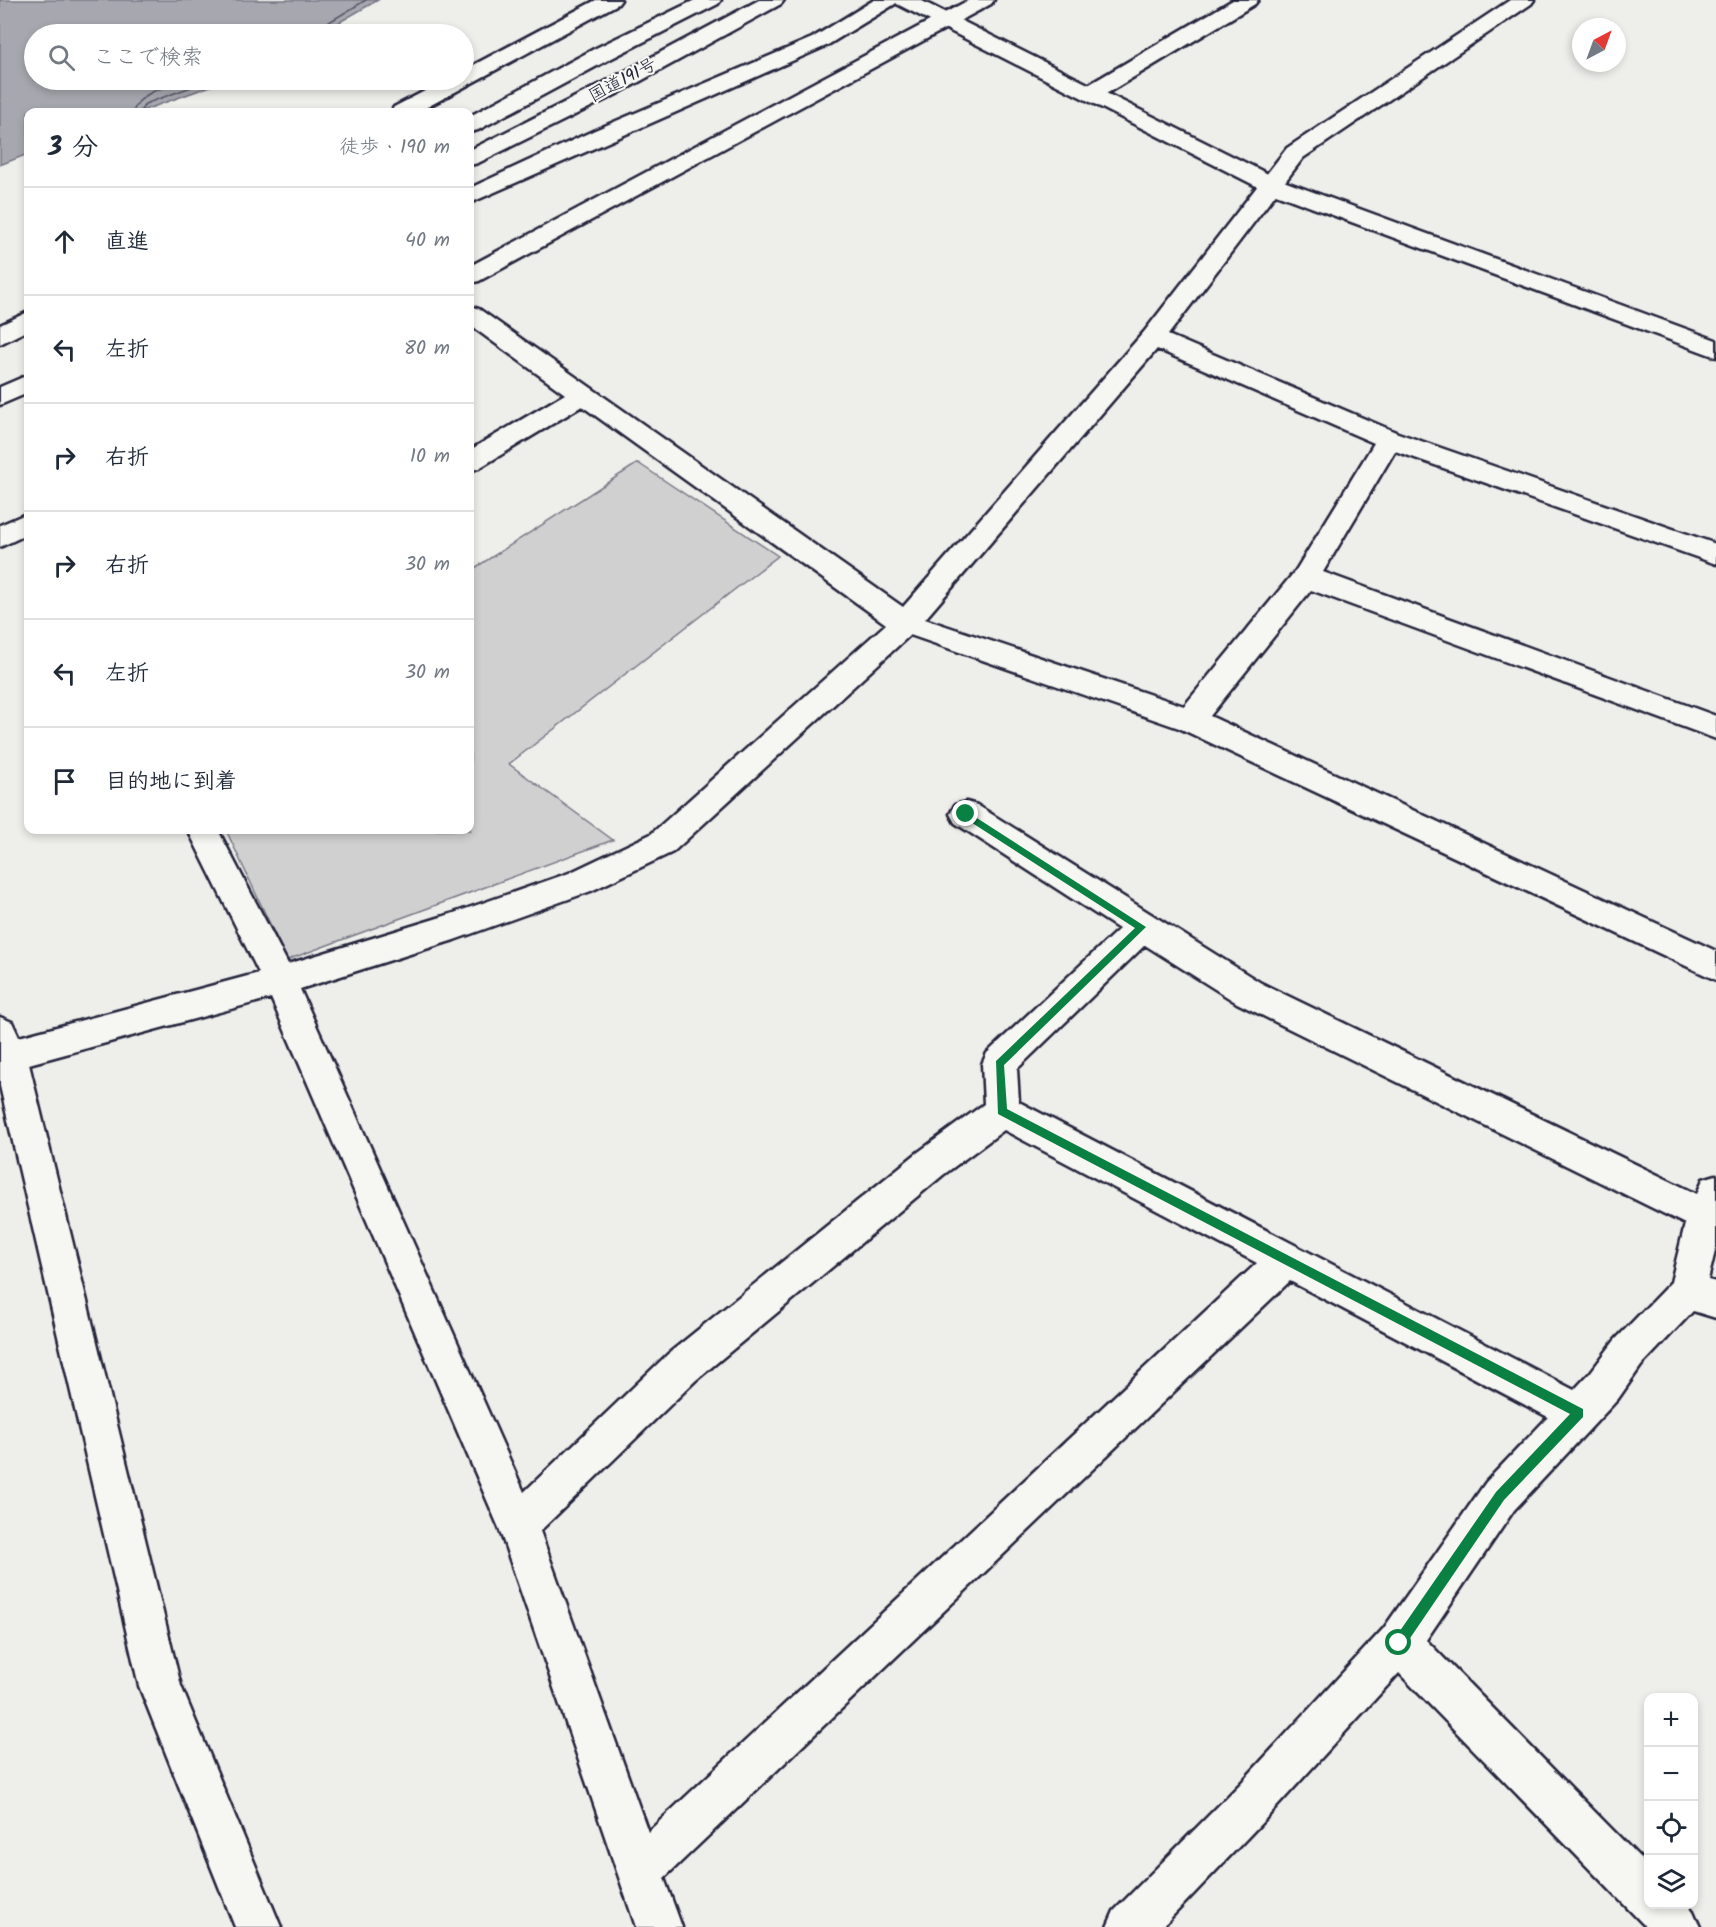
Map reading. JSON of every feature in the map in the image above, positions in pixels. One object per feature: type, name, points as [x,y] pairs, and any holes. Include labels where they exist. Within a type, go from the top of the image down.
[{"type":"main road","points":[[474,73],[611,0]]},
{"type":"main road","name":"国道191号","points":[[474,123],[602,54],[711,0]]},
{"type":"main road","name":"国道191号","points":[[474,156],[609,89],[774,0]]},
{"type":"main road","points":[[474,194],[603,135],[819,42],[888,0]]},
{"type":"main road","points":[[904,0],[1270,184],[1716,349]]},
{"type":"main road","points":[[474,274],[984,0]]},
{"type":"main road","points":[[1091,93],[1248,0]]},
{"type":"main road","points":[[258,1927],[160,1686],[3,1048],[280,981],[453,927],[580,882],[663,843],[905,623],[1153,338],[1295,153],[1524,0]]},
{"type":"main road","points":[[409,108],[443,90]]},
{"type":"main road","points":[[474,317],[905,623],[1190,720],[1716,966]]},
{"type":"main road","points":[[0,336],[24,322]]},
{"type":"main road","points":[[1153,338],[1389,439],[1716,554]]},
{"type":"main road","points":[[0,352],[24,341]]},
{"type":"main road","points":[[0,396],[24,385]]},
{"type":"main road","points":[[474,460],[582,395]]},
{"type":"main road","points":[[0,405],[24,398]]},
{"type":"main road","points":[[1190,720],[1306,577],[1389,439]]},
{"type":"main road","points":[[0,537],[24,524]]},
{"type":"main road","points":[[1306,577],[1716,728]]},
{"type":"main road","points":[[966,814],[1249,993],[1710,1203],[1701,1295],[1628,1353],[1604,1386],[1500,1496],[1399,1643],[1255,1799],[1130,1927]]},
{"type":"main road","points":[[205,834],[280,981],[518,1525],[659,1927]]},
{"type":"main road","points":[[1002,1111],[999,1064],[1142,927]]},
{"type":"main road","points":[[518,1525],[682,1367],[930,1164],[1002,1111]]},
{"type":"main road","points":[[1002,1111],[1579,1413]]},
{"type":"main road","points":[[638,1872],[1285,1261]]},
{"type":"main road","points":[[1399,1643],[1644,1894]]},
{"type":"main road","points":[[1659,1909],[1677,1927]]},
{"type":"shaded area","points":[[638,463],[778,556],[509,764],[613,840],[287,960],[228,834],[474,834],[474,568]]},
{"type":"water","points":[[0,0],[378,0],[336,24],[24,24],[24,90],[200,90],[150,108],[24,108],[24,156],[0,165]]},
{"type":"route","points":[[966,814],[1142,927],[999,1064],[1002,1111],[1579,1413],[1500,1496],[1399,1643]]}]
